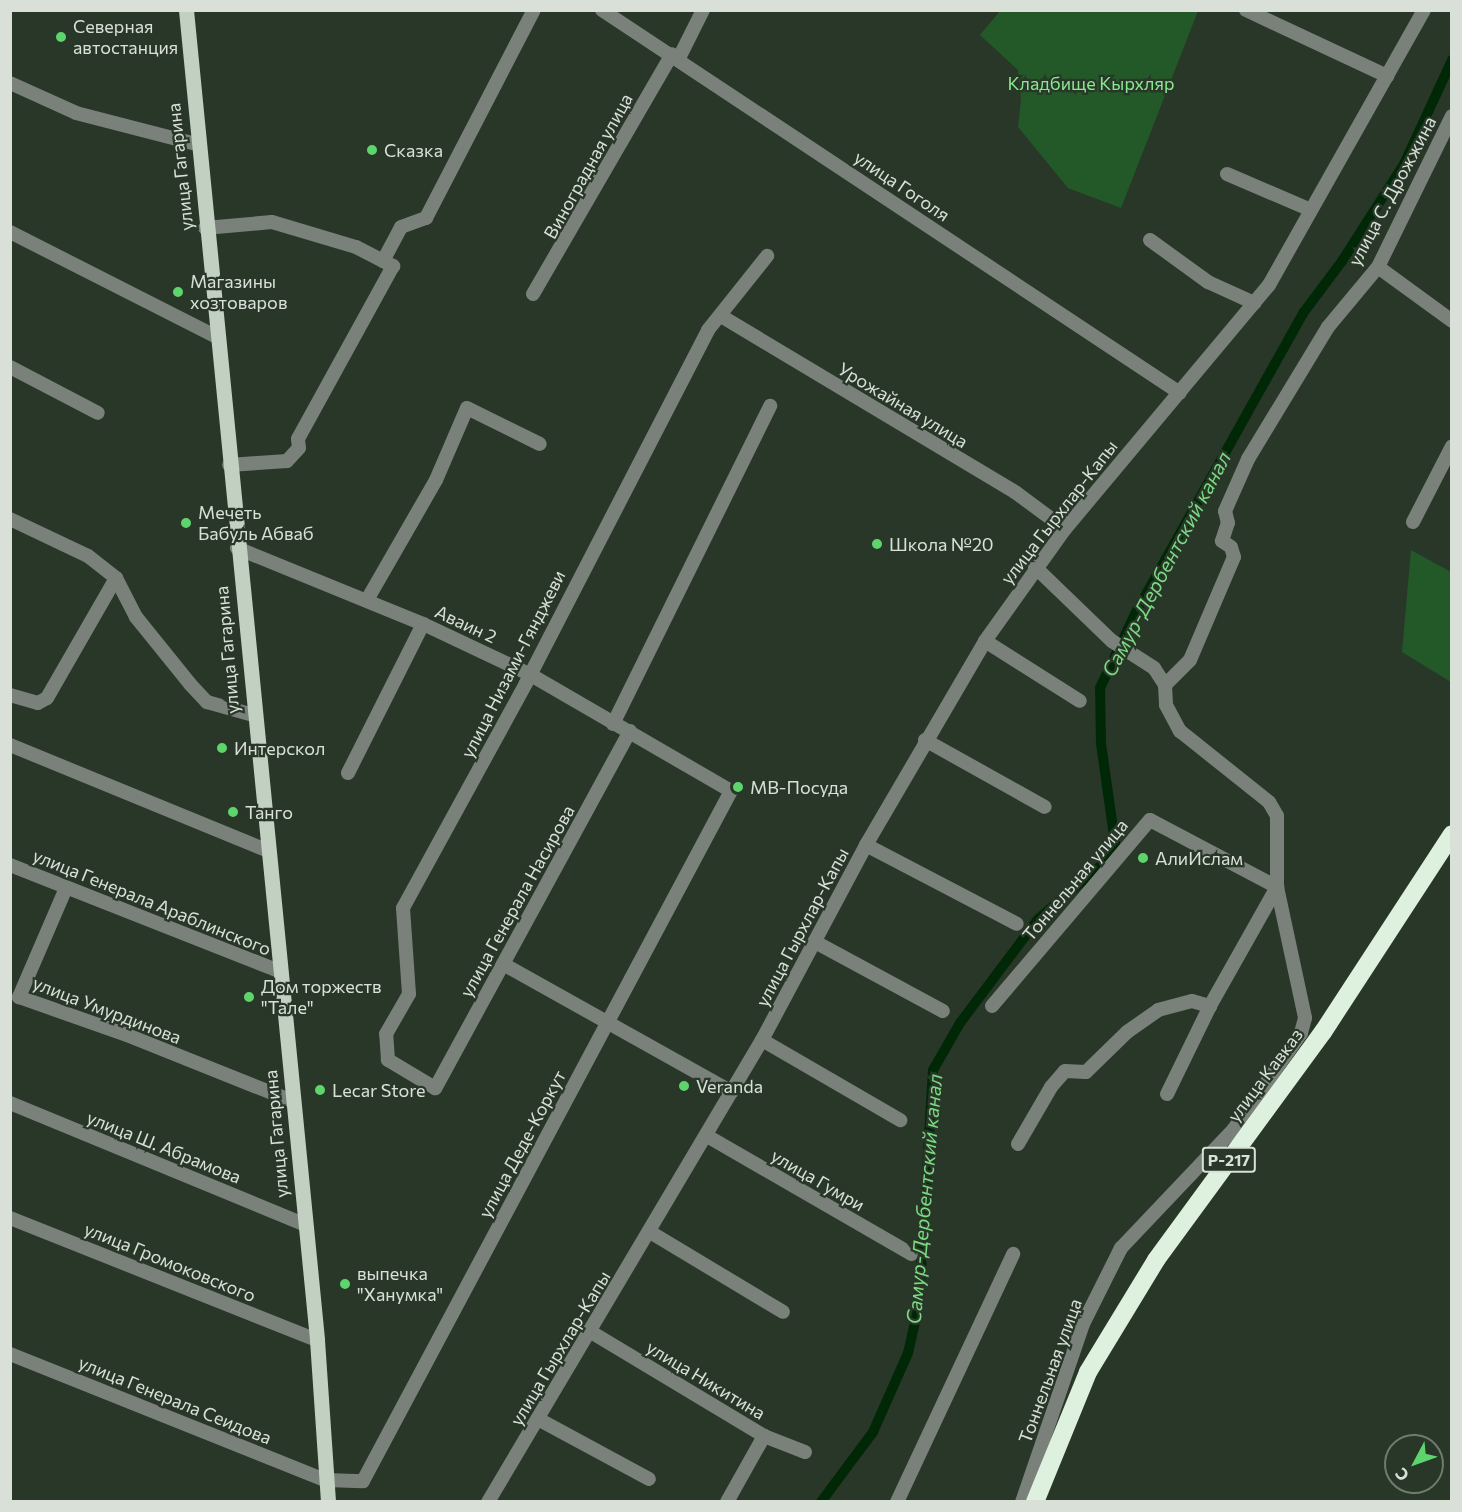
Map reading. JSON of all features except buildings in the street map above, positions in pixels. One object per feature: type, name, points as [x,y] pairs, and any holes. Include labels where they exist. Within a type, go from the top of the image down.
[{"type":"highway","name":"улица Кавказ","points":[[1035,1502],[1088,1372],[1156,1260],[1323,1032],[1452,834]]},
{"type":"main road","name":"улица Гагарина","points":[[186,10],[196,144],[281,972],[303,1224],[317,1340],[328,1502]]},
{"type":"street","points":[[229,465],[287,461],[299,448],[298,439],[388,263],[401,227],[426,218],[534,10]]},
{"type":"street","name":"улица Гоголя","points":[[602,10],[675,56],[1180,393]]},
{"type":"street","name":"Виноградная улица","points":[[532,294],[560,252],[703,10]]},
{"type":"street","points":[[1246,10],[1339,57],[1387,76]]},
{"type":"street","points":[[1180,393],[1269,285],[1424,10]]},
{"type":"street","points":[[10,83],[76,113],[196,144]]},
{"type":"street","name":"улица С. Дрожжина","points":[[1166,685],[1190,660],[1234,557],[1231,547],[1222,541],[1228,523],[1225,511],[1248,459],[1329,327],[1378,267],[1452,116]]},
{"type":"street","points":[[1227,174],[1311,210]]},
{"type":"street","points":[[205,228],[272,222],[356,247],[388,263]]},
{"type":"street","points":[[10,232],[217,337]]},
{"type":"street","points":[[1150,240],[1208,282],[1254,303]]},
{"type":"street","name":"улица Низами-Гянджеви","points":[[435,1088],[388,1059],[386,1034],[409,994],[403,908],[708,330],[767,256]]},
{"type":"street","points":[[1378,267],[1452,321]]},
{"type":"street","name":"Урожайная улица","points":[[721,316],[1014,492],[1065,528]]},
{"type":"street","points":[[10,368],[98,413]]},
{"type":"street","name":"улица Гырхлар-Капы","points":[[488,1502],[707,1136],[817,943],[866,845],[985,641],[1035,567],[1065,528],[1180,393]]},
{"type":"street","points":[[614,724],[770,406]]},
{"type":"street","points":[[367,600],[436,480],[467,408],[540,444]]},
{"type":"street","points":[[1413,522],[1452,446]]},
{"type":"street","points":[[10,519],[88,556],[117,578],[136,616],[207,702],[253,715]]},
{"type":"street","name":"Аваин 2","points":[[237,548],[423,624],[528,674],[731,791]]},
{"type":"street","points":[[1035,567],[1112,641],[1138,657],[1166,685],[1166,705],[1180,731],[1269,802],[1277,816],[1279,834],[1277,887],[1210,1006],[1167,1094]]},
{"type":"street","points":[[10,695],[38,704],[47,698],[117,578]]},
{"type":"street","points":[[348,773],[423,624]]},
{"type":"street","points":[[985,641],[1080,701]]},
{"type":"street","name":"улица Генерала Насирова","points":[[435,1088],[630,731]]},
{"type":"street","points":[[926,740],[1045,807]]},
{"type":"street","points":[[10,745],[268,851]]},
{"type":"street","name":"улица Деде-Коркут","points":[[325,1480],[363,1481],[731,791]]},
{"type":"street","name":"Тоннельная улица","points":[[992,1006],[1150,820],[1277,887],[1304,1007],[1301,1033],[1233,1130],[1121,1248],[1083,1324],[1022,1502]]},
{"type":"street","points":[[866,845],[1017,924]]},
{"type":"street","name":"улица Генерала Араблинского","points":[[10,865],[281,972]]},
{"type":"street","name":"улица Умурдинова","points":[[66,888],[19,997],[292,1101]]},
{"type":"street","points":[[817,943],[943,1011]]},
{"type":"street","points":[[503,964],[732,1092]]},
{"type":"street","points":[[1018,1144],[1051,1087],[1065,1071],[1086,1072],[1127,1032],[1158,1010],[1192,1001],[1210,1006]]},
{"type":"street","points":[[1304,1007],[1323,1032]]},
{"type":"street","points":[[762,1040],[900,1120]]},
{"type":"street","name":"улица Ш. Абрамова","points":[[10,1104],[303,1224]]},
{"type":"street","name":"улица Гумри","points":[[707,1136],[911,1254]]},
{"type":"street","name":"улица Громоковского","points":[[10,1218],[317,1340]]},
{"type":"street","points":[[650,1232],[783,1312]]},
{"type":"street","points":[[897,1502],[1013,1254]]},
{"type":"street","name":"улица Никитина","points":[[591,1332],[764,1436],[805,1452]]},
{"type":"street","name":"улица Генерала Сеидова","points":[[10,1354],[325,1480]]},
{"type":"street","points":[[538,1419],[649,1479]]},
{"type":"street","points":[[727,1502],[764,1436]]},
{"type":"green space","name":"Кладбище Кырхляр","points":[[1000,11],[1198,11],[1121,208],[1068,188],[1018,127],[1021,100],[1018,70],[980,35]]},
{"type":"green space","points":[[1411,550],[1451,572],[1451,682],[1402,652]]},
{"type":"waterway","name":"Самур-Дербентский канал","points":[[821,1502],[873,1432],[908,1353],[919,1305],[933,1070],[960,1023],[1038,919],[1105,862],[1115,843],[1101,743],[1100,688],[1135,614],[1304,312],[1342,261],[1404,164],[1452,60]]},
{"type":"place","name":"Северная автостанция","points":[[61,37]]},
{"type":"place","name":"Сказка","points":[[372,150]]},
{"type":"place","name":"Магазины хозтоваров","points":[[178,292]]},
{"type":"place","name":"Мечеть Бабуль Абваб","points":[[186,523]]},
{"type":"place","name":"Школа №20","points":[[877,544]]},
{"type":"place","name":"Интерскол","points":[[222,748]]},
{"type":"place","name":"МВ-Посуда","points":[[738,787]]},
{"type":"place","name":"Танго","points":[[233,812]]},
{"type":"place","name":"АлиИслам","points":[[1143,858]]},
{"type":"place","name":"Дом торжеств \"Тале\"","points":[[249,997]]},
{"type":"place","name":"Veranda","points":[[684,1086]]},
{"type":"place","name":"Lecar Store","points":[[320,1090]]},
{"type":"place","name":"выпечка \"Ханумка\"","points":[[345,1284]]}]
